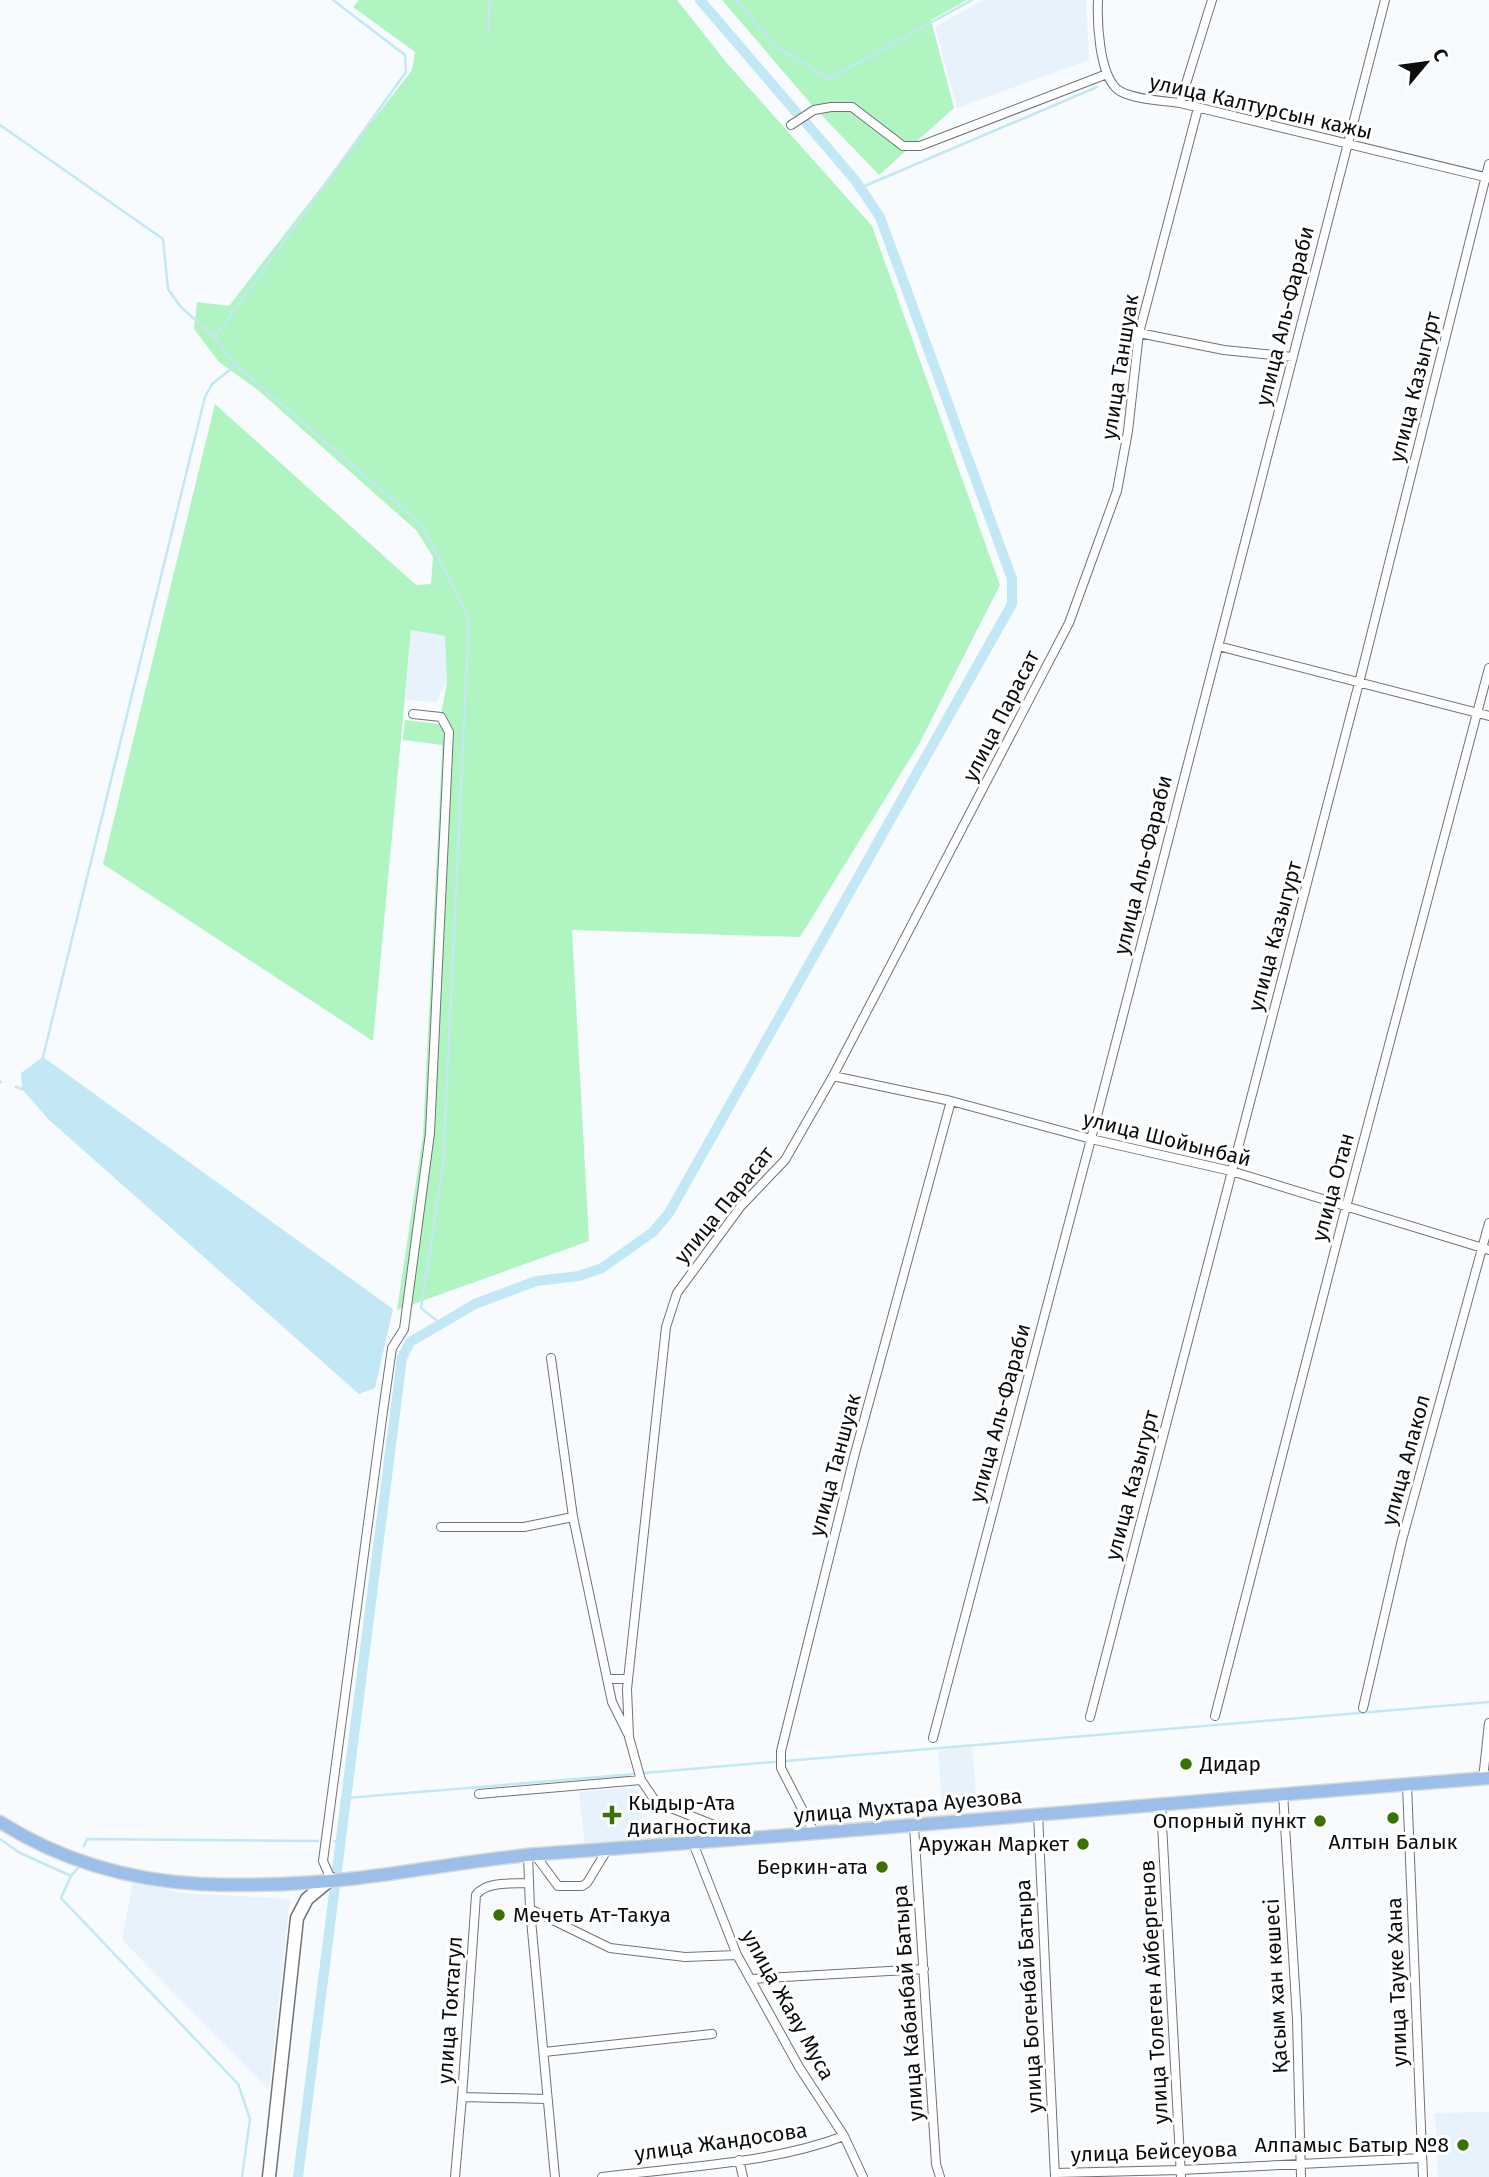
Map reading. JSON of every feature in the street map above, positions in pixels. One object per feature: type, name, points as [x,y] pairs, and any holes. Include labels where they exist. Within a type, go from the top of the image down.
[{"type":"main road","name":"улица Мухтара Ауезова","points":[[0,1822],[79,1861],[126,1875],[198,1884],[316,1882],[532,1855],[1486,1778]]},
{"type":"main road","points":[[269,2177],[297,1918],[307,1899],[331,1879]]},
{"type":"street","points":[[791,125],[814,110],[852,107],[903,146],[919,146],[1107,74],[1097,27],[1098,0]]},
{"type":"street","points":[[1180,103],[1212,0]]},
{"type":"street","name":"улица Аль-Фараби","points":[[933,1738],[1091,1139],[1385,0]]},
{"type":"street","name":"улица Калтурсын кажы","points":[[1107,74],[1117,89],[1133,95],[1180,103],[1487,178]]},
{"type":"street","name":"улица Таншуак","points":[[1083,590],[1117,491],[1128,431],[1139,333],[1198,108]]},
{"type":"street","name":"улица Казыгурт","points":[[1090,1717],[1359,682],[1489,163]]},
{"type":"street","points":[[1139,333],[1224,349],[1293,357]]},
{"type":"street","name":"улица Парасат","points":[[748,1839],[656,1802],[640,1776],[629,1737],[628,1679],[666,1326],[677,1293],[741,1206],[786,1160],[833,1076],[1069,623],[1083,590]]},
{"type":"street","points":[[1218,646],[1489,716]]},
{"type":"street","name":"улица Отан","points":[[1215,1716],[1489,668]]},
{"type":"street","points":[[331,1879],[323,1861],[392,1348],[404,1329],[430,1133],[449,732],[441,718],[412,713]]},
{"type":"street","name":"улица Шойынбай","points":[[833,1076],[951,1101],[1091,1139],[1231,1171],[1485,1249]]},
{"type":"street","name":"улица Таншуак","points":[[815,1833],[781,1762],[854,1457],[951,1101]]},
{"type":"street","name":"улица Алакол","points":[[1363,1708],[1402,1540],[1485,1249],[1489,1223]]},
{"type":"street","points":[[551,1357],[573,1517],[612,1702],[629,1737]]},
{"type":"street","points":[[441,1527],[524,1527],[573,1517]]},
{"type":"street","points":[[607,1679],[628,1679]]},
{"type":"street","points":[[1486,1778],[1489,1723]]},
{"type":"street","points":[[479,1794],[640,1776]]},
{"type":"street","name":"улица Тауке Хана","points":[[1408,1785],[1423,2177]]},
{"type":"street","name":"Қасым хан көшесі","points":[[1283,1793],[1297,2020],[1301,2177]]},
{"type":"street","name":"улица Толеген Айбергенов","points":[[1161,1805],[1181,2173]]},
{"type":"street","name":"улица Богенбай Батыра","points":[[1038,1814],[1055,2175]]},
{"type":"street","name":"улица Кабанбай Батыра","points":[[914,1826],[936,2164],[940,2177]]},
{"type":"street","name":"улица Жаяу Муса","points":[[694,1843],[737,1955],[799,2067],[844,2136],[863,2177]]},
{"type":"street","points":[[532,1855],[558,1886],[582,1886],[587,1883],[607,1850]]},
{"type":"street","points":[[532,1855],[528,1883],[555,2177]]},
{"type":"street","name":"улица Токтагул","points":[[528,1883],[491,1886],[479,1890],[476,1895],[461,2097],[547,2099]]},
{"type":"street","points":[[530,1909],[610,1948],[685,1957],[737,1955]]},
{"type":"street","points":[[751,1979],[924,1969]]},
{"type":"street","points":[[544,2052],[712,2034]]},
{"type":"street","points":[[455,2177],[461,2097]]},
{"type":"street","name":"улица Жандосова","points":[[602,2177],[739,2160],[816,2147],[844,2136]]},
{"type":"street","name":"улица Бейсеуова","points":[[1055,2175],[1181,2173],[1422,2158]]},
{"type":"street","points":[[739,2160],[743,2177]]},
{"type":"shaded area","points":[[983,0],[1086,0],[1089,60],[957,108],[935,27]]},
{"type":"shaded area","points":[[411,630],[445,636],[447,681],[436,702],[405,700]]},
{"type":"shaded area","points":[[972,1747],[977,1804],[942,1807],[938,1750]]},
{"type":"shaded area","name":"Кыдыр-Ата диагностика","points":[[624,1788],[638,1791],[645,1839],[585,1844],[579,1792]]},
{"type":"shaded area","points":[[133,1881],[182,1893],[290,1899],[269,2090],[122,1940]]},
{"type":"shaded area","name":"Алпамыс Батыр №8","points":[[1489,2112],[1489,2177],[1438,2177],[1435,2113]]},
{"type":"green space","points":[[359,0],[677,0],[726,62],[872,226],[1000,585],[919,744],[800,937],[572,930],[589,1241],[397,1310],[423,1135],[442,752],[442,745],[403,740],[405,720],[439,724],[447,683],[445,636],[411,630],[373,1041],[103,864],[215,404],[416,585],[431,584],[433,557],[417,531],[258,390],[219,362],[194,329],[197,302],[229,306],[412,70],[415,52],[353,7]]},
{"type":"green space","points":[[722,0],[967,0],[931,20],[954,108],[879,175],[811,104]]},
{"type":"water","points":[[43,1057],[393,1309],[375,1388],[359,1394],[49,1120],[22,1089],[21,1073]]},
{"type":"waterway","points":[[215,337],[406,72],[405,55],[333,0]]},
{"type":"waterway","points":[[488,32],[490,0]]},
{"type":"waterway","points":[[700,0],[796,112]]},
{"type":"waterway","points":[[736,0],[775,46],[829,79],[972,0]]},
{"type":"waterway","points":[[860,188],[1097,87]]},
{"type":"waterway","points":[[298,2177],[402,1358],[410,1342],[475,1304],[536,1281],[579,1276],[602,1268],[653,1232],[669,1213],[1012,604],[1012,579],[880,217],[855,180],[807,124]]},
{"type":"waterway","points":[[0,125],[163,239],[168,289],[180,306],[215,338],[236,365],[422,525],[469,618],[443,1166],[421,1308],[440,1323]]},
{"type":"waterway","points":[[43,1057],[205,397],[212,384],[236,365]]},
{"type":"waterway","points":[[16,1087],[22,1089]]},
{"type":"waterway","points":[[643,1773],[1489,1702]]},
{"type":"waterway","points":[[346,1798],[636,1774]]},
{"type":"waterway","points":[[0,1839],[20,1853],[71,1876]]},
{"type":"waterway","points":[[84,1846],[87,1839],[318,1841]]},
{"type":"waterway","points":[[334,1841],[341,1842]]},
{"type":"waterway","points":[[78,1868],[71,1876],[61,1898],[238,2084],[250,2119],[242,2177]]},
{"type":"place","name":"Дидар","points":[[1186,1764]]},
{"type":"place","name":"Кыдыр-Ата диагностика","points":[[612,1815]]},
{"type":"place","name":"Алтын Балык","points":[[1393,1818]]},
{"type":"place","name":"Опорный пункт","points":[[1320,1821]]},
{"type":"place","name":"Аружан Маркет","points":[[1083,1844]]},
{"type":"place","name":"Беркин-ата","points":[[882,1867]]},
{"type":"place","name":"Мечеть Ат-Такуа","points":[[499,1915]]},
{"type":"place","name":"Алпамыс Батыр №8","points":[[1463,2145]]}]
